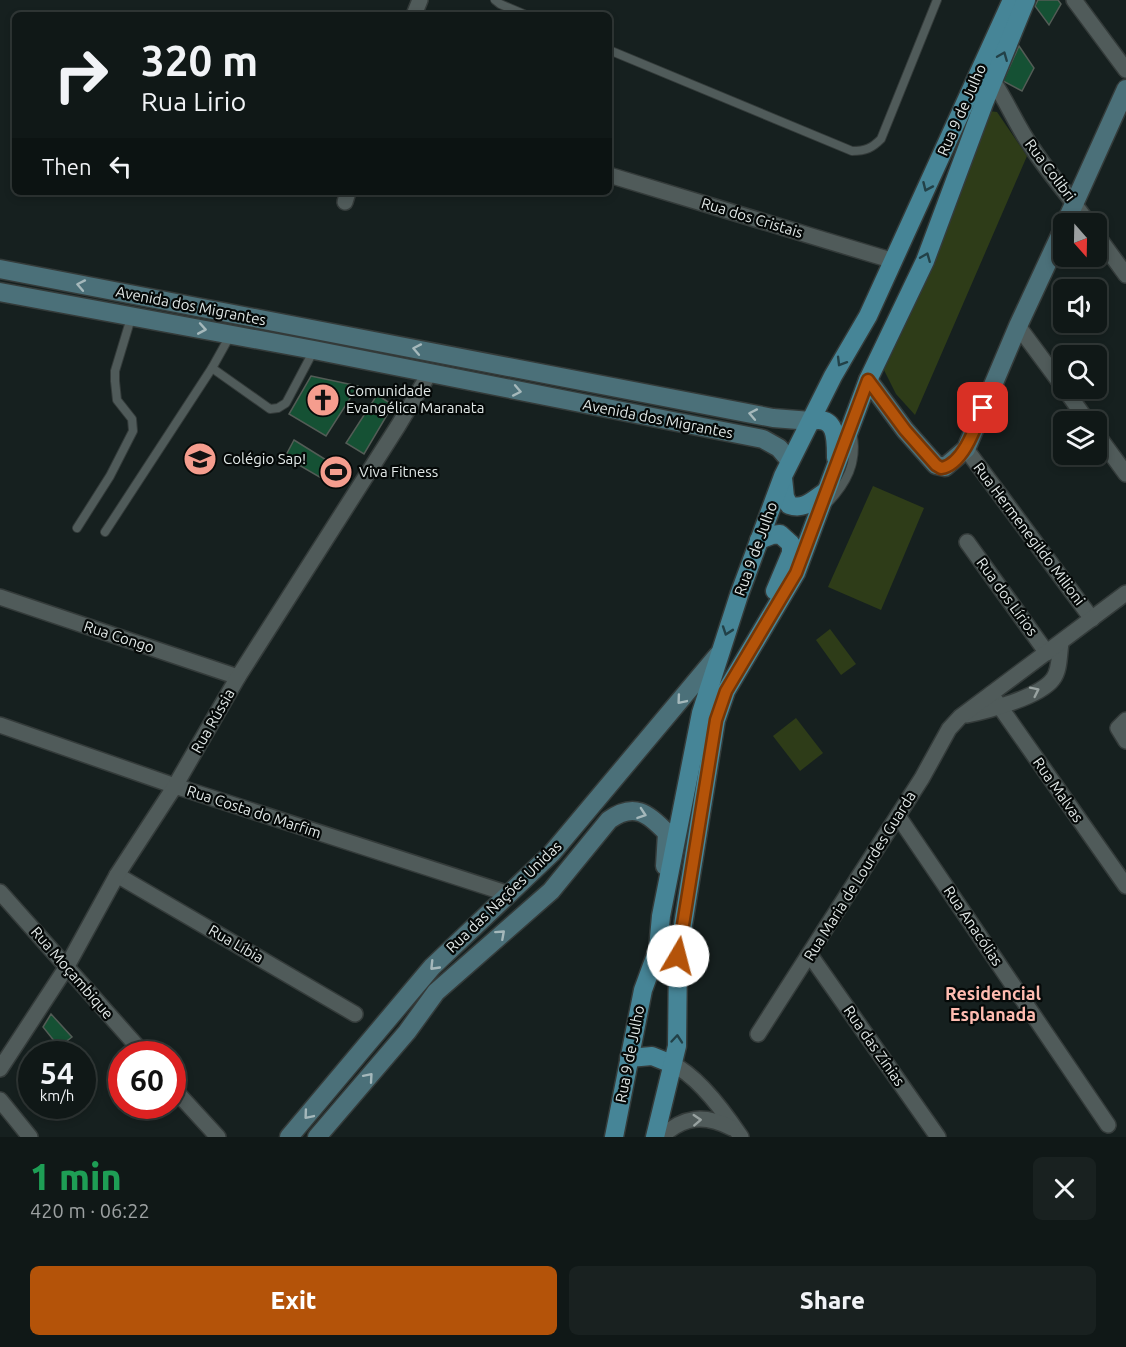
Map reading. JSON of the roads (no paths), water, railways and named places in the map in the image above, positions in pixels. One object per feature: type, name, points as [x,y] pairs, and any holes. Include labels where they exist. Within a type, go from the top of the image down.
[{"type":"main road","name":"Rua 9 de Julho","points":[[655,1137],[677,1046],[678,956],[716,720],[726,691],[796,573],[868,380],[885,340],[925,261],[975,101],[1012,0]]},
{"type":"main road","name":"Rua 9 de Julho","points":[[614,1137],[643,990],[658,950],[661,916],[701,713],[718,655],[759,540],[786,469],[833,376],[868,316],[975,101],[993,81],[1026,0]]},
{"type":"main road","points":[[885,340],[885,326],[902,282],[902,264],[894,261]]},
{"type":"main road","points":[[811,421],[818,419],[831,426],[836,435],[837,465]]},
{"type":"main road","points":[[786,469],[785,497],[789,505],[802,507],[825,492]]},
{"type":"main road","points":[[726,691],[729,668],[774,593],[791,553],[791,544],[780,534],[759,540]]},
{"type":"main road","points":[[628,1058],[652,1056],[672,1064]]},
{"type":"street","points":[[1074,0],[1126,70]]},
{"type":"street","name":"Rua Colibri","points":[[993,81],[1033,150],[1082,213]]},
{"type":"street","points":[[1070,213],[1126,89]]},
{"type":"street","points":[[975,101],[997,105],[1012,116]]},
{"type":"street","name":"Rua dos Cristais","points":[[612,176],[894,261]]},
{"type":"street","points":[[868,380],[905,430],[936,465],[945,467],[966,449],[1053,249]]},
{"type":"street","points":[[1107,249],[1126,275]]},
{"type":"street","name":"Avenida dos Migrantes","points":[[0,269],[773,418],[811,421]]},
{"type":"street","name":"Avenida dos Migrantes","points":[[0,292],[314,350],[762,439],[779,448],[786,469]]},
{"type":"street","points":[[125,316],[136,308],[136,303],[128,294]]},
{"type":"street","points":[[168,323],[162,315],[164,308],[170,304],[179,303]]},
{"type":"street","name":"Avenida dos Migrantes","points":[[231,334],[240,324],[247,322],[361,345],[381,342]]},
{"type":"street","points":[[1018,326],[1053,373]]},
{"type":"street","name":"Avenida dos Migrantes","points":[[448,378],[445,367],[459,363],[531,377],[548,375]]},
{"type":"street","name":"Rua Rússia","points":[[0,1069],[66,968],[117,875],[175,786],[238,677],[429,374]]},
{"type":"street","points":[[1107,446],[1124,465]]},
{"type":"street","name":"Rua Hermenegildo Milioni","points":[[966,449],[1092,619]]},
{"type":"street","name":"Rua dos Lírios","points":[[967,542],[1047,653]]},
{"type":"street","name":"Rua Maria de Lourdes Guarda","points":[[758,1034],[922,778],[949,729],[960,717],[1126,593]]},
{"type":"street","name":"Rua Congo","points":[[0,597],[238,677]]},
{"type":"street","points":[[960,717],[1001,707],[1046,686],[1057,671],[1061,643]]},
{"type":"street","name":"Rua das Nações Unidas","points":[[289,1137],[432,967],[552,853],[718,655]]},
{"type":"street","name":"Rua Malvas","points":[[991,694],[1126,886]]},
{"type":"street","points":[[1126,720],[1118,728],[1126,741]]},
{"type":"street","name":"Rua Costa do Marfim","points":[[0,725],[175,786],[509,894]]},
{"type":"street","name":"Rua das Nações Unidas","points":[[317,1137],[407,1032],[436,992],[551,891],[609,820],[618,813],[628,811],[645,813],[655,819],[667,832],[661,916]]},
{"type":"street","name":"Rua Anacólias","points":[[898,816],[1108,1125]]},
{"type":"street","name":"Rua Líbia","points":[[117,875],[355,1014]]},
{"type":"street","name":"Rua Moçambique","points":[[0,891],[132,1041]]},
{"type":"street","name":"Rua das Zínias","points":[[810,955],[938,1137]]},
{"type":"street","points":[[672,1064],[689,1074],[739,1134]]},
{"type":"street","points":[[0,1100],[30,1137]]},
{"type":"street","points":[[186,1102],[218,1137]]},
{"type":"street","points":[[661,1137],[677,1124],[700,1118],[717,1120],[739,1134]]},
{"type":"lane","points":[[495,0],[519,12]]},
{"type":"lane","points":[[612,51],[852,152],[865,152],[881,139],[937,0]]},
{"type":"lane","points":[[77,528],[110,476],[133,431],[132,419],[117,400],[115,381],[125,316]]},
{"type":"lane","points":[[105,532],[212,368],[231,334]]},
{"type":"lane","points":[[212,368],[270,409],[278,408],[286,404],[314,350]]},
{"type":"lane","points":[[819,512],[844,486],[855,450],[851,427]]},
{"type":"place","name":"Comunidade Evangélica Maranata","points":[[323,400]]},
{"type":"place","name":"Colégio Sap!","points":[[200,459]]},
{"type":"place","name":"Viva Fitness","points":[[336,472]]},
{"type":"district","name":"Residencial Esplanada","points":[[993,1004]]}]
